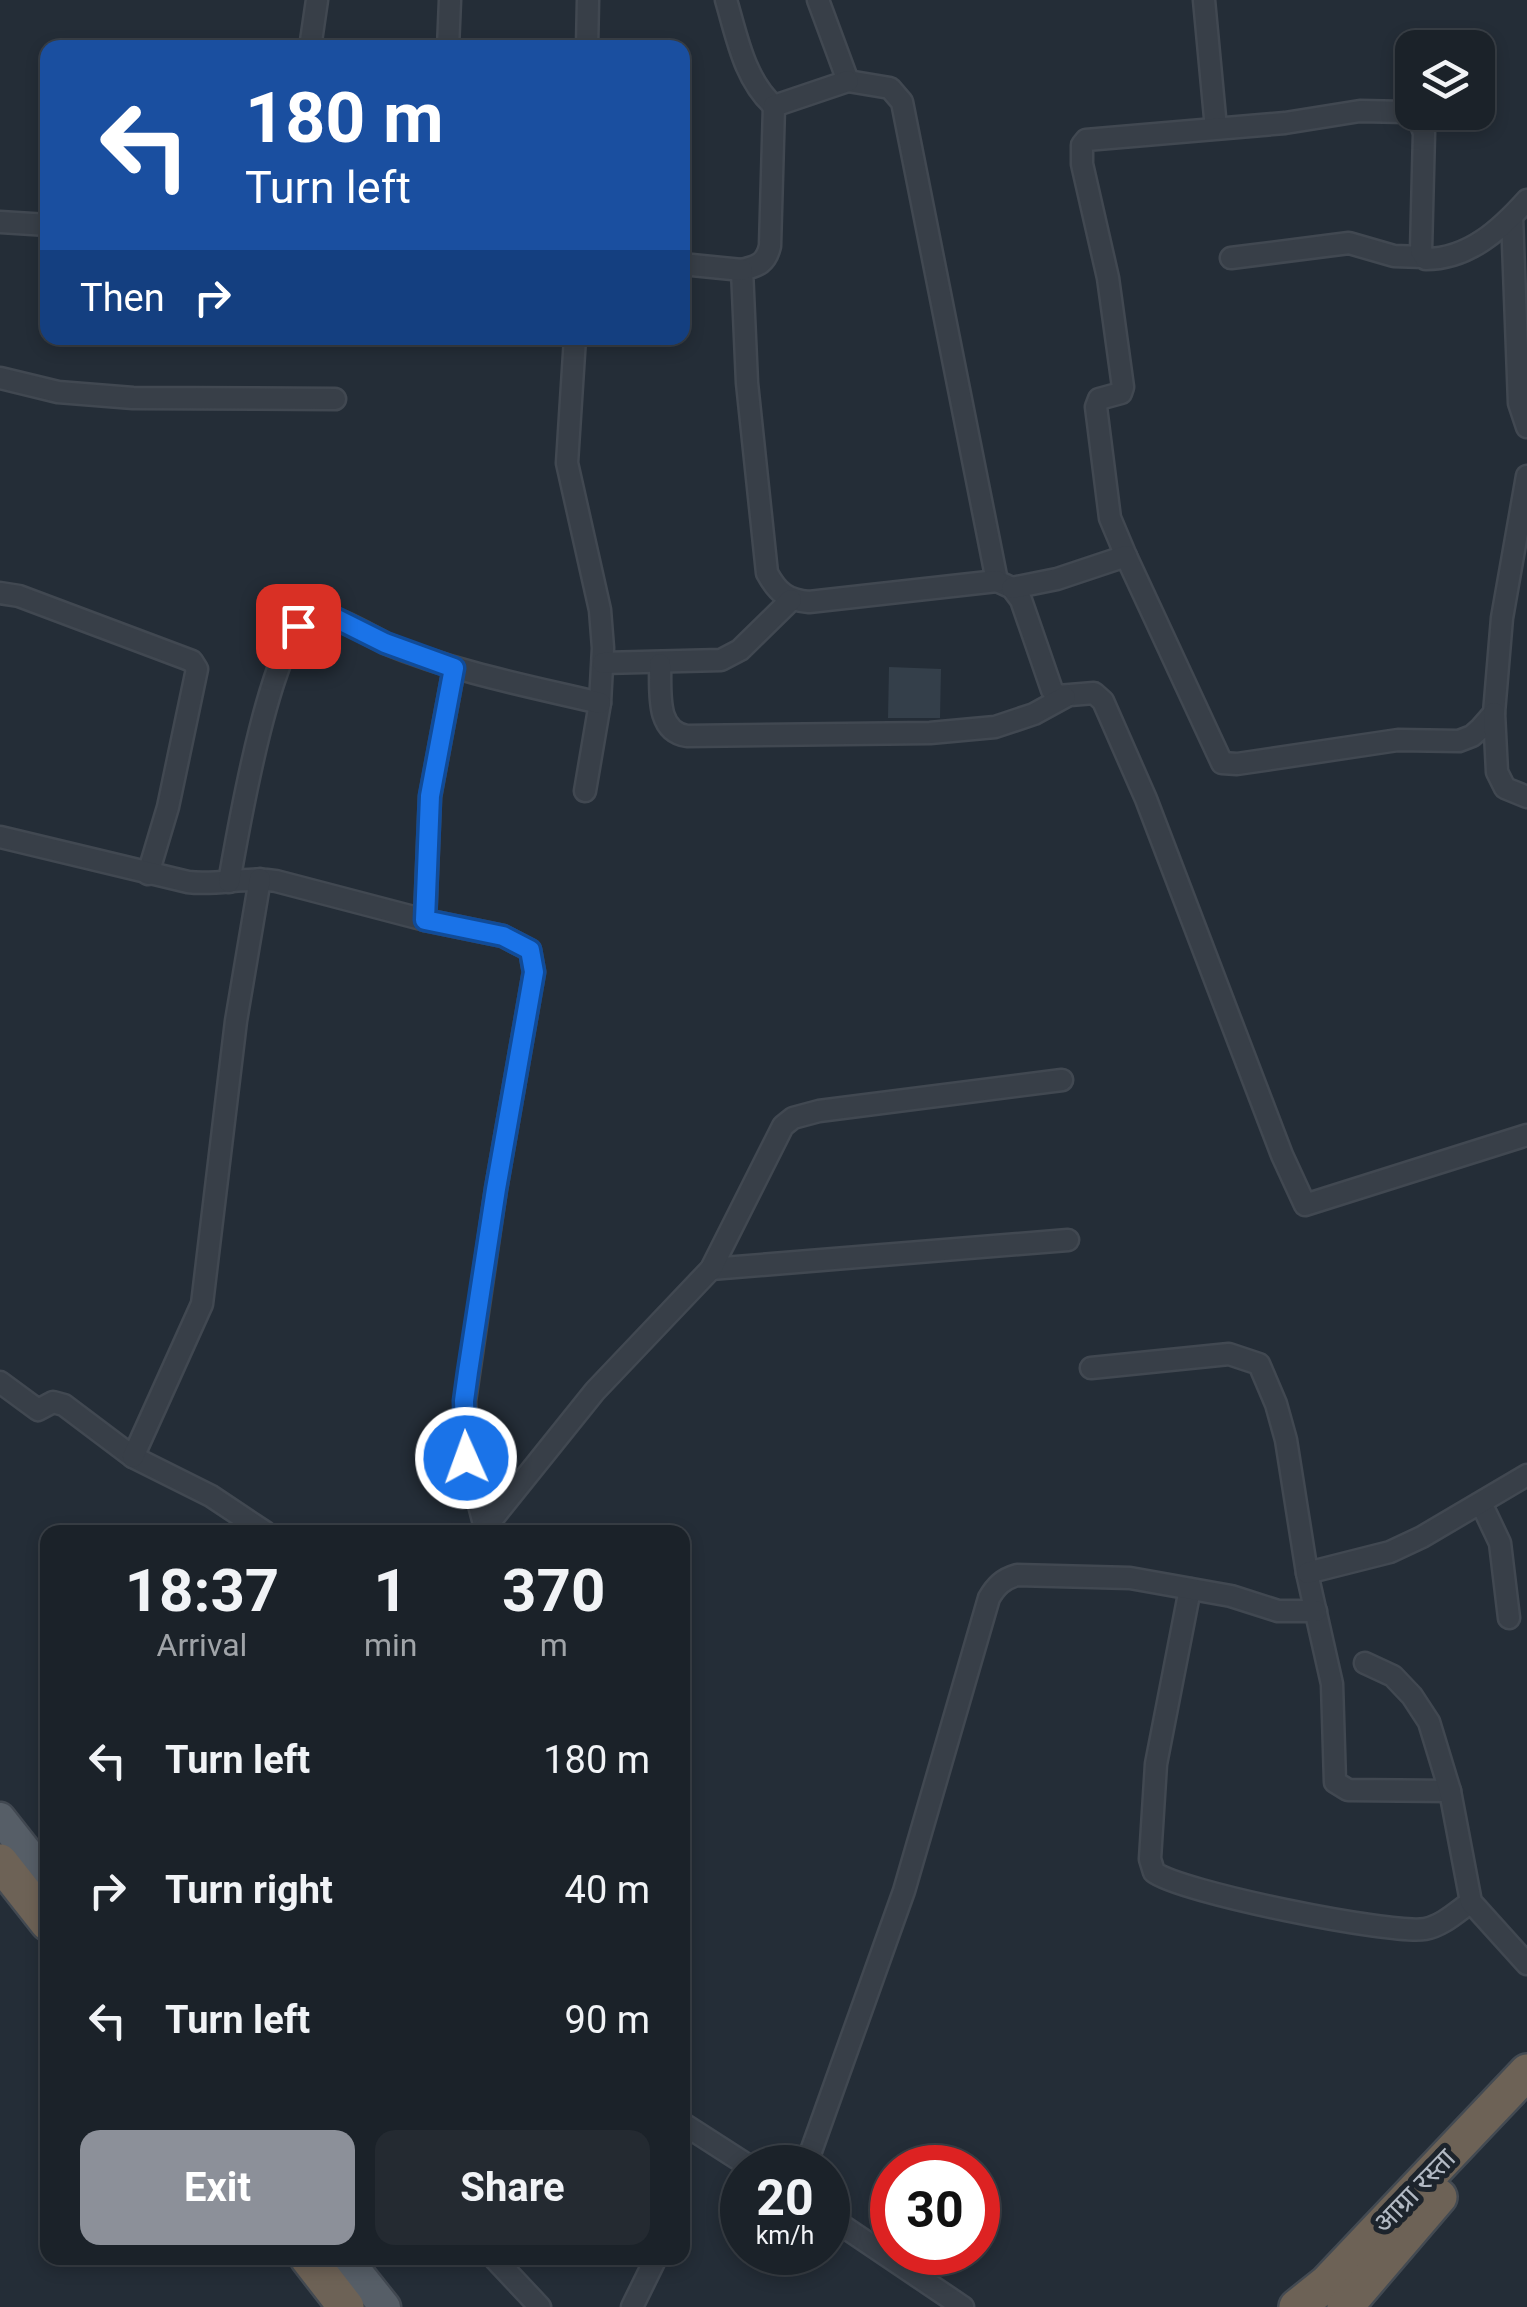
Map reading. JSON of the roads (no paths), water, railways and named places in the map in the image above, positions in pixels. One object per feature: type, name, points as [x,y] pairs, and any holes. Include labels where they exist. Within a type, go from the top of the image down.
[{"type":"highway","points":[[0,1842],[40,1891]]},
{"type":"highway","points":[[0,1862],[40,1912]]},
{"type":"highway","name":"आग्रा रस्ता","points":[[1329,2301],[1527,2072]]},
{"type":"highway","points":[[1329,2301],[1527,2100]]},
{"type":"highway","points":[[313,2265],[346,2307]]},
{"type":"highway","points":[[331,2265],[364,2307]]},
{"type":"main road","points":[[0,1818],[40,1869]]},
{"type":"main road","points":[[0,1886],[40,1937]]},
{"type":"main road","points":[[352,2265],[385,2307]]},
{"type":"street","points":[[311,40],[317,0]]},
{"type":"street","points":[[448,40],[450,0]]},
{"type":"street","points":[[587,40],[588,0]]},
{"type":"street","points":[[690,265],[742,270],[758,266],[768,258],[770,246],[774,106],[761,94],[749,73],[726,0]]},
{"type":"street","points":[[818,0],[848,81]]},
{"type":"street","points":[[1204,0],[1216,128]]},
{"type":"street","points":[[774,106],[848,81],[890,88],[902,102],[1004,584],[1021,600],[1052,690],[1065,697],[1094,693],[1102,701],[1146,799],[1282,1155],[1305,1205],[1527,1135]]},
{"type":"street","points":[[1423,257],[1424,133],[1419,119],[1406,112],[1360,111],[1285,123],[1098,137],[1082,145],[1082,164],[1108,278],[1123,387],[1118,395],[1098,399],[1096,407],[1108,508],[1217,758],[1222,763],[1237,764],[1398,740],[1458,741],[1472,736],[1494,712]]},
{"type":"street","points":[[1231,258],[1350,243],[1394,256],[1440,258],[1500,230],[1527,200]]},
{"type":"street","points":[[1512,217],[1518,403],[1527,427]]},
{"type":"street","points":[[0,222],[40,224]]},
{"type":"street","points":[[742,270],[760,532],[767,573],[777,591],[792,600],[810,602],[1004,584],[1057,578],[1126,556]]},
{"type":"street","points":[[575,345],[567,463],[600,610],[602,664],[600,703],[585,791]]},
{"type":"street","points":[[0,378],[58,392],[133,398],[335,399]]},
{"type":"street","points":[[1527,476],[1502,618],[1494,712],[1497,772],[1505,788],[1527,797]]},
{"type":"street","points":[[0,594],[18,596],[192,660],[197,669],[168,807],[148,874]]},
{"type":"street","points":[[602,664],[721,660],[740,650],[792,600]]},
{"type":"street","points":[[229,882],[248,768],[298,626],[308,617],[335,618],[385,643],[454,668],[600,703]]},
{"type":"street","points":[[660,664],[662,711],[667,727],[688,736],[930,732],[995,727],[1034,714],[1065,697]]},
{"type":"street","points":[[425,920],[430,796],[454,668]]},
{"type":"street","points":[[0,837],[148,874],[206,884],[260,879],[503,936],[530,950],[534,972],[464,1401],[466,1458],[482,1525]]},
{"type":"street","points":[[132,1457],[202,1304],[236,1020],[260,879]]},
{"type":"street","points":[[487,1525],[596,1391],[711,1269],[774,1140],[793,1118],[819,1111],[1062,1080]]},
{"type":"street","points":[[711,1269],[1068,1240]]},
{"type":"street","points":[[1090,1368],[1229,1354],[1259,1364],[1286,1440],[1307,1573],[1332,1684],[1334,1782],[1348,1790],[1450,1790]]},
{"type":"street","points":[[0,1382],[38,1410],[53,1402],[64,1405],[132,1457],[211,1496],[254,1525]]},
{"type":"street","points":[[1307,1573],[1390,1552],[1527,1475]]},
{"type":"street","points":[[1482,1503],[1500,1544],[1510,1618]]},
{"type":"street","points":[[814,2145],[904,1891],[995,1588],[1005,1578],[1028,1574],[1130,1578],[1231,1596],[1278,1611],[1316,1611]]},
{"type":"street","points":[[1190,1589],[1156,1764],[1150,1859],[1154,1872],[1160,1878],[1224,1895],[1382,1930],[1438,1925],[1471,1902]]},
{"type":"street","points":[[1365,1663],[1393,1676],[1412,1696],[1428,1722],[1450,1790],[1471,1902],[1527,1964]]},
{"type":"street","points":[[690,2128],[720,2147]]},
{"type":"street","points":[[850,2231],[963,2307]]},
{"type":"street","points":[[501,2265],[540,2307]]},
{"type":"street","points":[[632,2307],[653,2265]]}]
